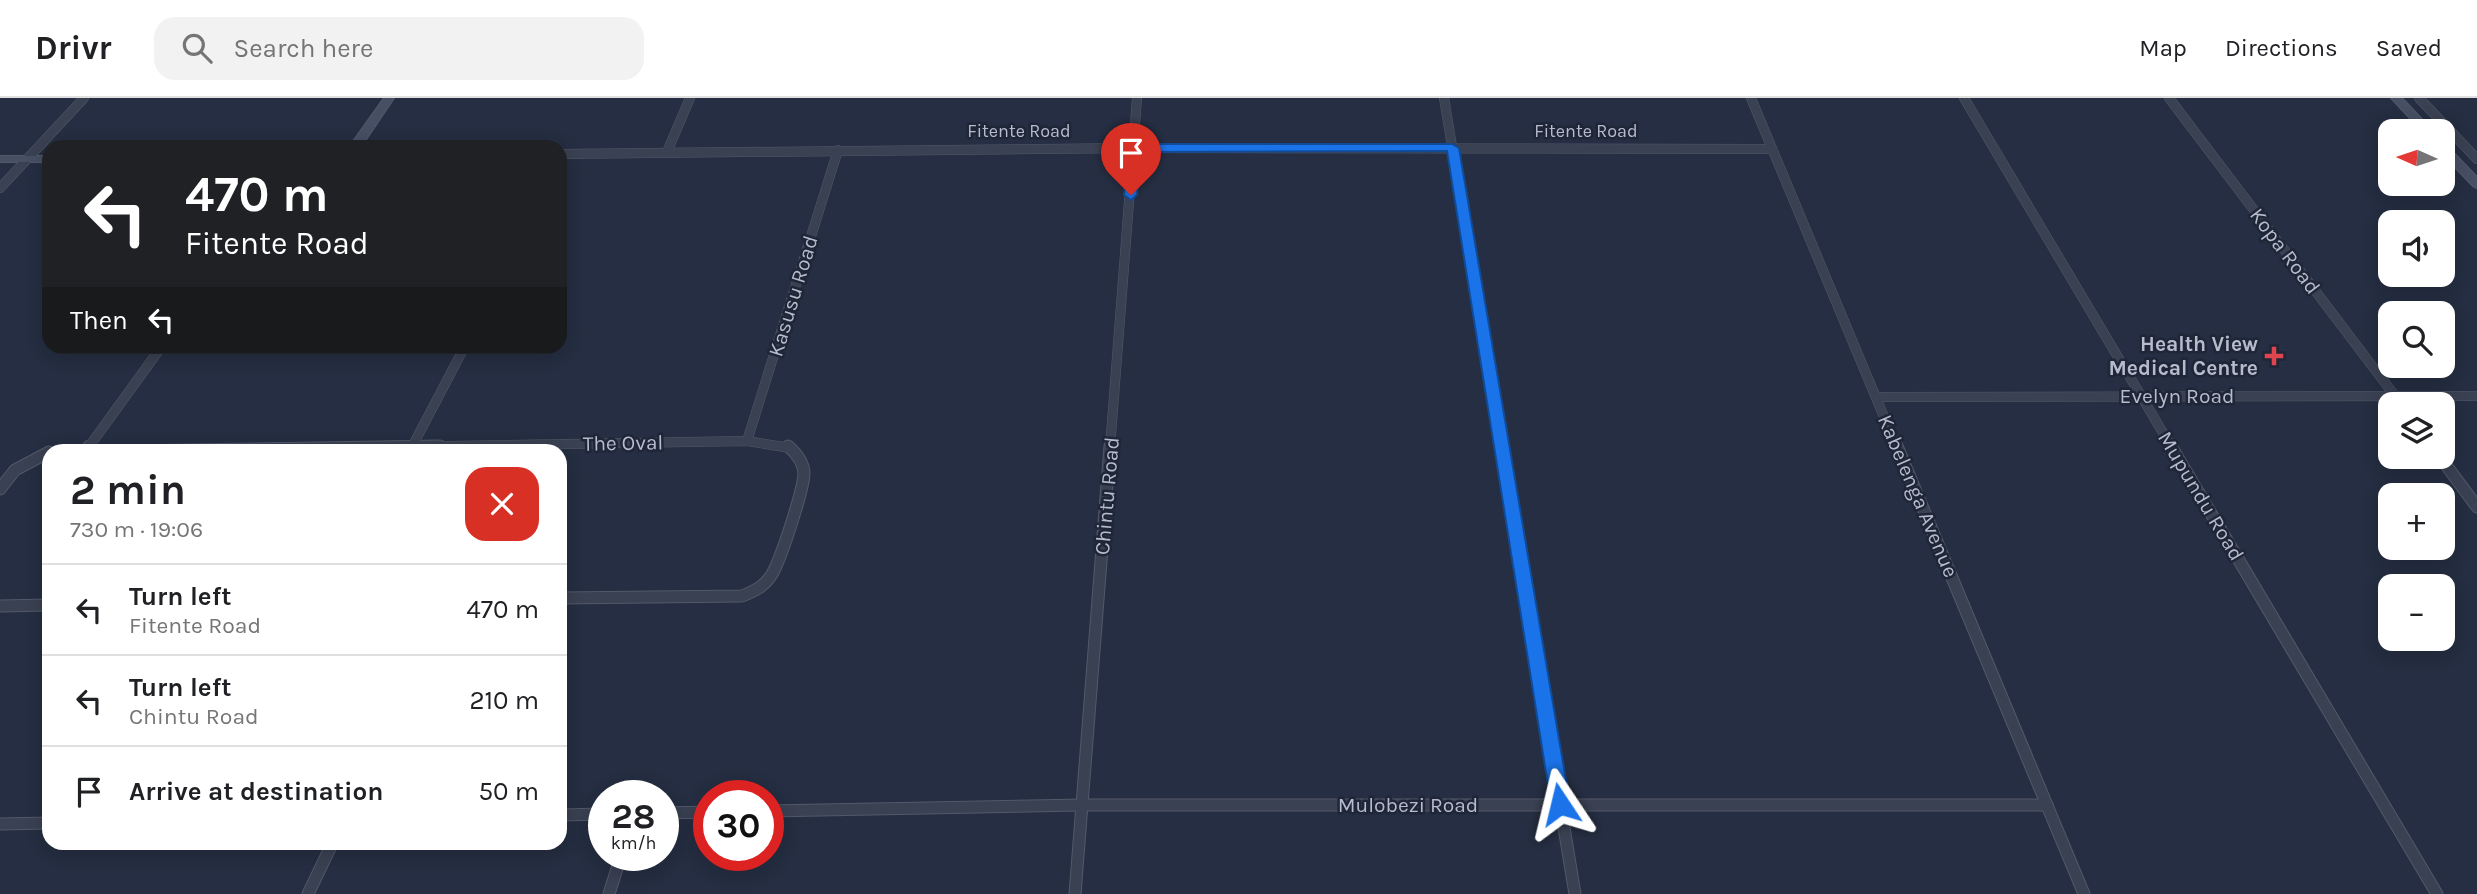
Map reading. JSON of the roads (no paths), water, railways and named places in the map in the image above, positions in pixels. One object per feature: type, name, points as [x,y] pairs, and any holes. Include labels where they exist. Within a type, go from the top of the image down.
[{"type":"main road","points":[[360,140],[389,98]]},
{"type":"main road","points":[[2396,98],[2416,119]]},
{"type":"main road","points":[[0,159],[42,159]]},
{"type":"main road","points":[[2455,161],[2477,184]]},
{"type":"street","points":[[45,140],[84,98]]},
{"type":"street","points":[[667,152],[690,98]]},
{"type":"street","name":"Chintu Road","points":[[1075,894],[1138,98]]},
{"type":"street","points":[[1444,98],[1575,894]]},
{"type":"street","name":"Kabelenga Avenue","points":[[1751,98],[2084,894]]},
{"type":"street","name":"Mupundu Road","points":[[1964,98],[2437,894]]},
{"type":"street","name":"Kopa Road","points":[[2169,98],[2392,392]]},
{"type":"street","points":[[2419,98],[2477,159]]},
{"type":"street","points":[[0,188],[42,143]]},
{"type":"street","name":"Fitente Road","points":[[567,154],[1134,148],[1772,149]]},
{"type":"street","name":"Kasusu Road","points":[[747,441],[838,150]]},
{"type":"street","points":[[91,444],[156,354]]},
{"type":"street","points":[[414,444],[461,354]]},
{"type":"street","name":"Evelyn Road","points":[[1877,397],[2143,396],[2378,400]]},
{"type":"street","name":"Evelyn Road","points":[[2455,397],[2477,396]]},
{"type":"street","name":"The Oval","points":[[496,444],[747,441],[789,446],[799,457],[804,473],[783,547],[772,574],[759,589],[742,596],[567,598]]},
{"type":"street","points":[[0,489],[15,470],[42,456]]},
{"type":"street","points":[[2449,469],[2477,507]]},
{"type":"street","points":[[0,606],[42,605]]},
{"type":"street","name":"Mulobezi Road","points":[[784,811],[1082,805],[2047,805]]},
{"type":"street","points":[[567,815],[588,814]]},
{"type":"street","points":[[0,824],[42,823]]},
{"type":"street","points":[[309,894],[329,850]]},
{"type":"street","points":[[609,894],[616,871]]},
{"type":"place","name":"Health View Medical Centre","points":[[2274,356]]}]
